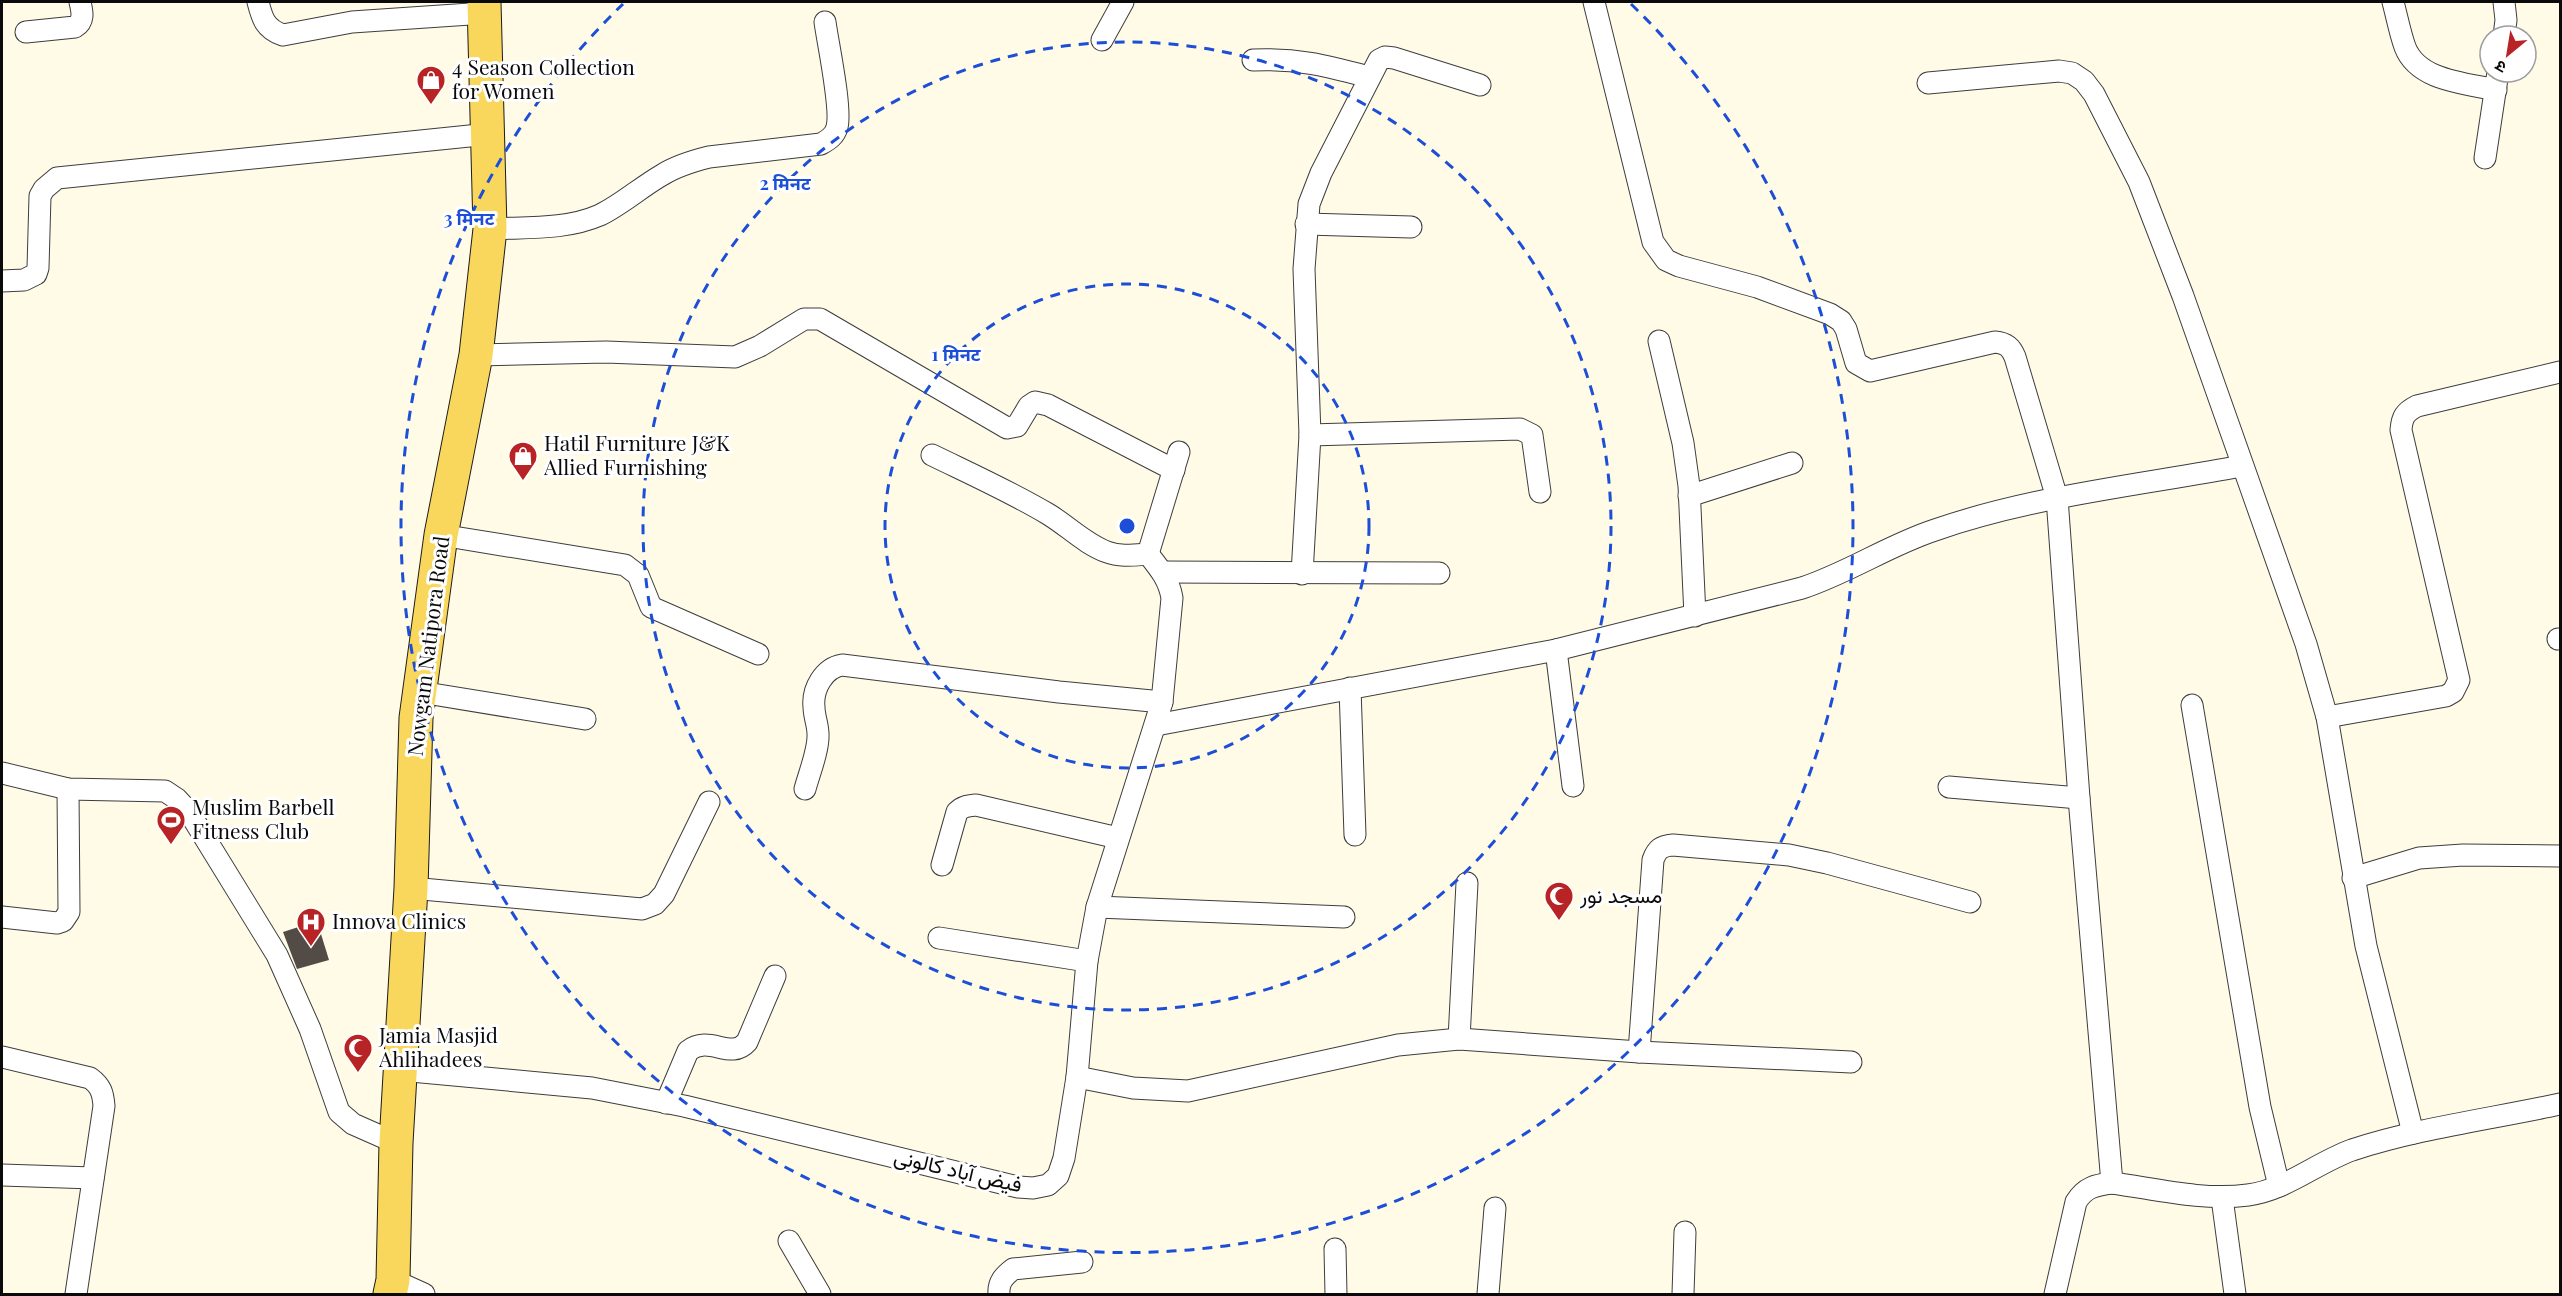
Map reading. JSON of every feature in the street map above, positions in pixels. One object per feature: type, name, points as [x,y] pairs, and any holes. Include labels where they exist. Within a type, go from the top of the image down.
[{"type":"main road","name":"Nowgam Natipora Road","points":[[392,1287],[396,1143],[411,888],[416,718],[441,535],[476,355],[490,229],[484,7]]},
{"type":"street","points":[[26,32],[75,27],[80,24],[83,15],[80,2]]},
{"type":"street","points":[[258,2],[262,21],[274,32],[283,34],[352,22],[484,7]]},
{"type":"street","points":[[1102,40],[1123,2]]},
{"type":"street","points":[[1594,2],[1653,242],[1666,260],[1678,266],[1757,287],[1830,314],[1841,321],[1846,329],[1856,363],[1870,371],[1995,342],[2003,343],[2011,348],[2015,357],[2057,498],[2079,798],[2112,1183]]},
{"type":"street","points":[[2393,2],[2405,47],[2419,66],[2436,76],[2478,79]]},
{"type":"street","points":[[2504,2],[2506,24]]},
{"type":"street","points":[[490,229],[581,222],[601,214],[664,173],[692,161],[821,144],[827,141],[834,135],[838,117],[825,22]]},
{"type":"street","points":[[1302,574],[1310,435],[1304,269],[1309,204],[1321,173],[1379,60],[1384,57],[1480,85]]},
{"type":"street","points":[[1253,60],[1286,58],[1369,77]]},
{"type":"street","points":[[1928,83],[2059,71],[2072,72],[2084,81],[2094,94],[2139,182],[2183,296],[2306,644],[2327,717],[2366,946],[2413,1133]]},
{"type":"street","points":[[2485,158],[2497,84]]},
{"type":"street","points":[[2,281],[24,280],[36,274],[38,268],[38,206],[44,189],[57,178],[489,135]]},
{"type":"street","points":[[1306,224],[1411,227]]},
{"type":"street","points":[[476,355],[606,352],[735,357],[760,346],[804,319],[820,319],[1007,428],[1017,426],[1029,406],[1035,402],[1048,405],[1176,461],[1148,555],[1125,555],[1108,552],[1089,544],[1063,523],[1035,507],[932,455]]},
{"type":"street","points":[[1659,341],[1683,443],[1689,496],[1695,616]]},
{"type":"street","points":[[2327,717],[2446,696],[2453,693],[2459,680],[2401,430],[2402,419],[2408,411],[2417,406],[2560,372]]},
{"type":"street","points":[[1310,435],[1520,429],[1532,435],[1540,492]]},
{"type":"street","points":[[1689,496],[1792,463]]},
{"type":"street","points":[[1156,725],[1556,650],[1820,582],[1908,540],[1935,530],[2057,498],[2242,466]]},
{"type":"street","points":[[441,535],[625,565],[638,575],[651,607],[758,654]]},
{"type":"street","name":"فیض آباد کالونی","points":[[400,1070],[592,1088],[666,1102],[1033,1188],[1048,1185],[1058,1176],[1064,1158],[1077,1077],[1087,961],[1097,907],[1162,702],[1172,598],[1170,585],[1148,555]]},
{"type":"street","points":[[1162,572],[1439,573]]},
{"type":"street","points":[[1556,650],[1573,786]]},
{"type":"street","points":[[805,789],[818,734],[814,696],[821,678],[834,666],[842,665],[1059,692],[1162,702]]},
{"type":"street","points":[[1350,688],[1354,835]]},
{"type":"street","points":[[420,692],[585,719]]},
{"type":"street","points":[[2192,705],[2260,1107],[2279,1186]]},
{"type":"street","points":[[2,773],[68,789],[165,791],[177,799],[189,812],[277,955],[310,1029],[339,1112],[353,1125],[396,1143]]},
{"type":"street","points":[[1949,787],[2079,798]]},
{"type":"street","points":[[2,917],[57,923],[69,912],[68,789]]},
{"type":"street","points":[[411,888],[642,909],[655,904],[664,894],[709,802]]},
{"type":"street","points":[[942,865],[957,812],[963,806],[976,806],[1118,838]]},
{"type":"street","points":[[1639,1052],[1653,860],[1656,851],[1663,846],[1673,844],[1790,855],[1970,902]]},
{"type":"street","points":[[2353,878],[2419,858],[2463,855],[2560,856]]},
{"type":"street","points":[[1459,1039],[1467,882]]},
{"type":"street","points":[[1097,907],[1344,917]]},
{"type":"street","points":[[939,938],[1087,961]]},
{"type":"street","points":[[666,1102],[688,1051],[701,1044],[734,1049],[742,1047],[747,1042],[775,976]]},
{"type":"street","points":[[1077,1077],[1133,1088],[1188,1091],[1398,1045],[1459,1039],[1639,1052],[1851,1062]]},
{"type":"street","points":[[2,1057],[90,1078],[99,1084],[103,1093],[104,1106],[76,1294]]},
{"type":"street","points":[[2055,1294],[2076,1202],[2083,1192],[2095,1186],[2112,1183],[2222,1198],[2266,1191],[2349,1151],[2413,1133],[2560,1104]]},
{"type":"street","points":[[2,1175],[93,1178]]},
{"type":"street","points":[[2222,1198],[2235,1294]]},
{"type":"street","points":[[1488,1294],[1495,1208]]},
{"type":"street","points":[[1683,1294],[1685,1232]]},
{"type":"street","points":[[789,1241],[820,1294]]},
{"type":"street","points":[[1335,1249],[1336,1294]]},
{"type":"street","points":[[999,1294],[1000,1283],[1004,1276],[1013,1269],[1082,1262]]},
{"type":"street","points":[[392,1287],[424,1294]]},
{"type":"building","points":[[317,921],[329,960],[297,969],[283,932]]},
{"type":"place","name":"4 Season Collection for Women","points":[[431,106]]},
{"type":"place","name":"Hatil Furniture J&K Allied Furnishing","points":[[523,482]]},
{"type":"place","name":"Muslim Barbell Fitness Club","points":[[171,846]]},
{"type":"place","name":"مسجد نور","points":[[1559,922]]},
{"type":"place","name":"Innova Clinics","points":[[311,948]]},
{"type":"place","name":"Jamia Masjid Ahlihadees","points":[[358,1074]]}]
